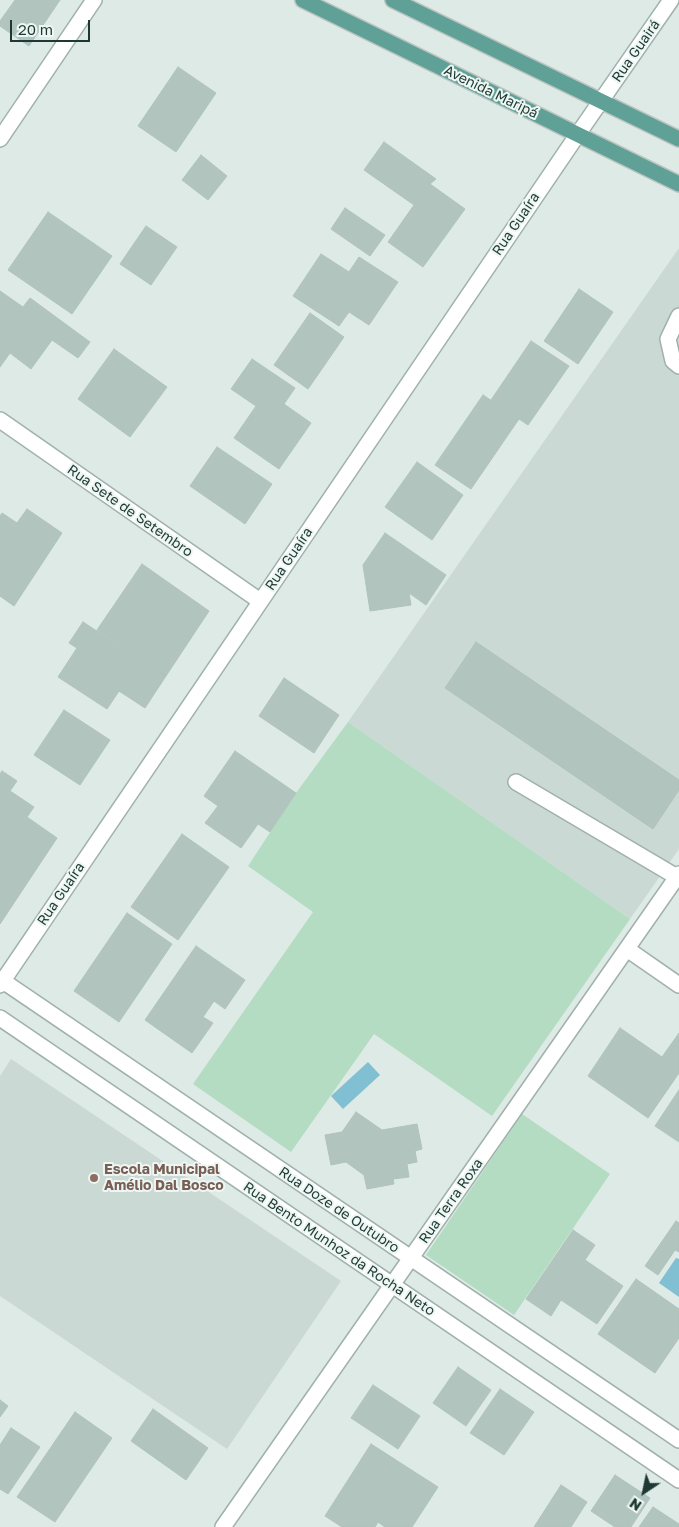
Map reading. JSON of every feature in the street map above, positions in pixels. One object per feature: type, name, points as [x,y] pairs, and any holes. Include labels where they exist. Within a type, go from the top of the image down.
[{"type":"main road","name":"Avenida Maripá","points":[[303,0],[679,184]]},
{"type":"main road","points":[[393,0],[679,139]]},
{"type":"street","points":[[0,139],[94,0]]},
{"type":"street","name":"Rua Guairá","points":[[578,134],[671,0]]},
{"type":"street","name":"Rua Guaíra","points":[[1,982],[578,134]]},
{"type":"street","points":[[679,316],[668,340],[673,360],[679,366]]},
{"type":"street","name":"Rua Sete de Setembro","points":[[0,420],[260,601]]},
{"type":"street","points":[[516,782],[678,876]]},
{"type":"street","name":"Rua Terra Roxa","points":[[222,1527],[678,876]]},
{"type":"street","points":[[626,950],[679,985]]},
{"type":"street","name":"Rua Doze de Outubro","points":[[1,982],[679,1440]]},
{"type":"street","name":"Rua Bento Munhoz da Rocha Neto","points":[[0,1018],[679,1480]]},
{"type":"shaded area","points":[[679,248],[679,849],[630,919],[348,722]]},
{"type":"shaded area","name":"Escola Municipal Amélio Dal Bosco","points":[[11,1059],[341,1281],[227,1449],[0,1296],[0,1076]]},
{"type":"green space","points":[[348,722],[630,919],[492,1116],[374,1034],[291,1152],[193,1084],[313,912],[248,866],[296,793]]},
{"type":"green space","points":[[522,1114],[610,1174],[514,1315],[426,1255]]},
{"type":"water","points":[[368,1062],[380,1075],[343,1109],[331,1096]]},
{"type":"water","points":[[676,1258],[679,1259],[679,1297],[659,1283]]},
{"type":"building","points":[[15,0],[60,0],[29,46],[0,26],[0,21]]},
{"type":"building","points":[[178,67],[216,93],[176,152],[138,126]]},
{"type":"building","points":[[384,142],[436,179],[430,184],[465,209],[423,267],[388,242],[414,205],[364,170]]},
{"type":"building","points":[[201,155],[227,176],[208,200],[182,180]]},
{"type":"building","points":[[345,208],[385,235],[370,256],[331,229]]},
{"type":"building","points":[[48,212],[112,256],[72,314],[8,270]]},
{"type":"building","points":[[146,226],[177,247],[151,285],[120,264]]},
{"type":"building","points":[[321,254],[349,272],[359,257],[398,282],[369,325],[349,312],[339,326],[293,296]]},
{"type":"building","points":[[579,289],[613,312],[578,364],[544,341]]},
{"type":"building","points":[[0,291],[23,307],[30,298],[90,342],[78,358],[52,340],[31,369],[10,353],[0,367]]},
{"type":"building","points":[[310,313],[344,337],[308,389],[274,365]]},
{"type":"building","points":[[531,341],[569,366],[528,425],[491,400]]},
{"type":"building","points":[[114,349],[167,387],[130,437],[78,399]]},
{"type":"building","points":[[252,359],[295,388],[284,404],[311,423],[279,469],[234,438],[256,406],[231,389]]},
{"type":"building","points":[[483,395],[519,419],[471,489],[435,465]]},
{"type":"building","points":[[217,447],[272,484],[245,524],[190,486]]},
{"type":"building","points":[[417,462],[463,495],[432,540],[385,507]]},
{"type":"building","points":[[27,509],[62,533],[14,606],[0,596],[0,516],[2,513],[17,523]]},
{"type":"building","points":[[385,533],[446,575],[426,605],[409,593],[411,605],[370,611],[363,565]]},
{"type":"building","points":[[142,564],[209,611],[166,676],[97,630]]},
{"type":"building","points":[[83,622],[166,676],[145,708],[119,691],[107,709],[58,677],[77,648],[69,643]]},
{"type":"building","points":[[476,642],[679,780],[679,790],[653,829],[445,688]]},
{"type":"building","points":[[284,678],[339,715],[314,753],[259,716]]},
{"type":"building","points":[[64,710],[110,740],[80,785],[34,755]]},
{"type":"building","points":[[235,751],[296,793],[270,832],[258,824],[241,848],[205,823],[218,806],[204,796]]},
{"type":"building","points":[[2,771],[17,781],[10,791],[34,807],[27,817],[57,838],[0,924],[0,774]]},
{"type":"building","points":[[182,834],[229,867],[178,940],[131,907]]},
{"type":"building","points":[[127,913],[172,944],[119,1022],[74,991]]},
{"type":"building","points":[[196,946],[245,980],[225,1009],[214,1001],[203,1017],[213,1023],[192,1053],[145,1020]]},
{"type":"building","points":[[620,1028],[662,1057],[679,1033],[679,1073],[648,1118],[588,1076]]},
{"type":"building","points":[[679,1090],[679,1142],[655,1126]]},
{"type":"building","points":[[356,1112],[382,1130],[417,1124],[422,1149],[415,1151],[417,1162],[407,1164],[409,1177],[393,1179],[394,1184],[367,1189],[364,1175],[346,1162],[331,1165],[325,1135],[342,1132]]},
{"type":"building","points":[[676,1221],[679,1223],[679,1252],[675,1250],[658,1275],[645,1266]]},
{"type":"building","points":[[573,1230],[595,1245],[585,1260],[623,1286],[597,1324],[561,1300],[551,1316],[526,1299]]},
{"type":"building","points":[[636,1279],[679,1309],[679,1338],[655,1373],[598,1334]]},
{"type":"building","points":[[458,1367],[491,1390],[466,1426],[433,1403]]},
{"type":"building","points":[[373,1385],[420,1416],[398,1449],[351,1418]]},
{"type":"building","points":[[500,1389],[534,1412],[504,1455],[470,1433]]},
{"type":"building","points":[[0,1400],[8,1406],[0,1417]]},
{"type":"building","points":[[153,1409],[208,1448],[186,1480],[131,1441]]},
{"type":"building","points":[[75,1412],[112,1438],[55,1522],[17,1497]]},
{"type":"building","points":[[11,1428],[40,1447],[8,1494],[0,1489],[0,1445]]},
{"type":"building","points":[[371,1444],[438,1487],[412,1527],[385,1527],[378,1522],[375,1527],[342,1527],[325,1516]]},
{"type":"building","points":[[615,1475],[650,1498],[631,1527],[615,1527],[591,1511]]},
{"type":"building","points":[[561,1485],[587,1502],[571,1527],[534,1527]]},
{"type":"building","points":[[653,1507],[679,1524],[679,1527],[639,1527]]},
{"type":"place","name":"Escola Municipal Amélio Dal Bosco","points":[[94,1178]]}]
